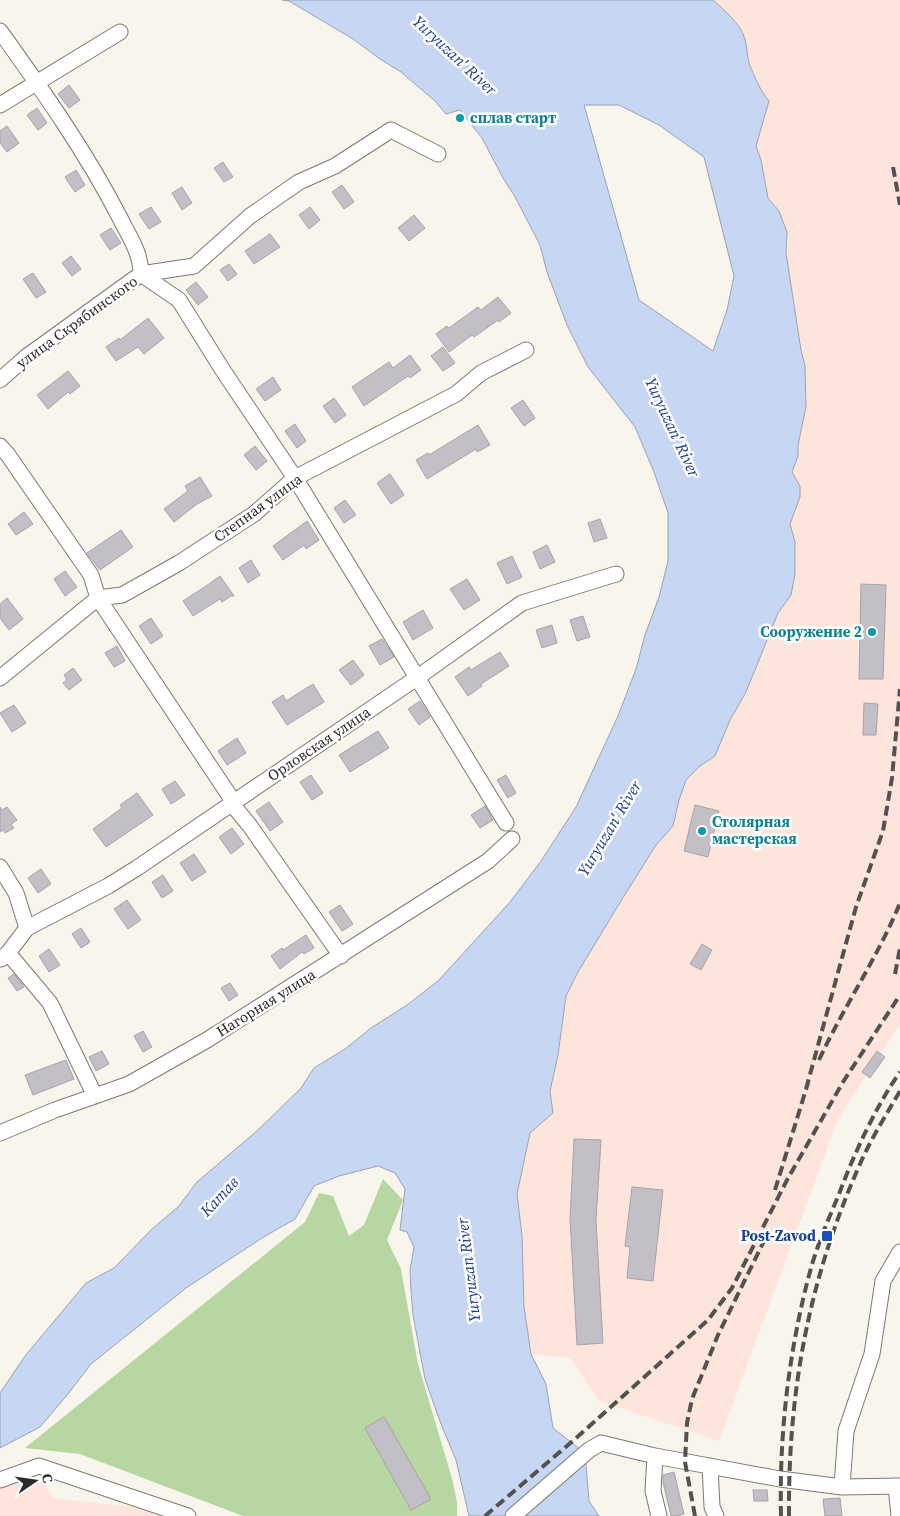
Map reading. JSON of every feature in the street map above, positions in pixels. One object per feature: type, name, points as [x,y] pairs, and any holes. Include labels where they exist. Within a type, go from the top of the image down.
[{"type":"street","points":[[0,31],[36,82],[103,186],[138,252],[141,274],[179,300],[222,369],[295,478],[506,823]]},
{"type":"street","points":[[0,105],[120,32]]},
{"type":"street","name":"улица Скрябинского","points":[[0,380],[26,357],[141,274],[194,266],[250,216],[299,182],[335,166],[391,130],[438,154]]},
{"type":"street","name":"Степная улица","points":[[0,678],[98,598],[122,594],[179,563],[254,514],[295,478],[456,394],[481,373],[526,350]]},
{"type":"street","points":[[0,446],[91,575],[98,598],[230,798],[232,804],[250,826],[341,956]]},
{"type":"street","name":"Орловская улица","points":[[27,928],[108,886],[418,678],[522,603],[616,574]]},
{"type":"street","name":"Нагорная улица","points":[[0,1133],[55,1110],[129,1084],[207,1040],[488,861],[512,839]]},
{"type":"street","points":[[0,867],[16,893],[27,928],[4,956],[50,1003],[95,1096]]},
{"type":"street","points":[[842,1487],[846,1431],[872,1354],[883,1281],[900,1252]]},
{"type":"street","points":[[513,1516],[589,1450],[601,1444],[780,1479],[842,1487],[898,1486],[899,1516]]},
{"type":"street","points":[[655,1456],[653,1491],[659,1516]]},
{"type":"street","points":[[0,1480],[39,1466],[188,1516]]},
{"type":"street","points":[[710,1466],[712,1507],[716,1516]]},
{"type":"shaded area","points":[[713,0],[900,0],[900,1024],[838,1119],[719,1441],[599,1401],[570,1358],[531,1354],[524,1307],[522,1236],[517,1194],[530,1133],[553,1113],[550,1091],[558,1055],[566,997],[578,972],[656,845],[673,826],[686,780],[700,766],[715,756],[730,720],[746,692],[778,613],[791,595],[795,574],[795,542],[790,524],[794,512],[792,472],[798,456],[798,445],[802,429],[805,366],[786,253],[788,241],[779,211],[768,198],[761,160],[755,146],[769,101],[759,88],[749,63],[745,38],[736,21]]},
{"type":"shaded area","points":[[31,1477],[42,1480],[53,1498],[161,1510],[174,1516],[0,1516],[0,1488]]},
{"type":"green space","points":[[383,1179],[403,1200],[387,1240],[401,1269],[418,1364],[453,1482],[457,1502],[457,1516],[243,1516],[80,1454],[25,1448],[305,1222],[319,1193],[333,1196],[349,1236],[364,1225]]},
{"type":"water","points":[[282,0],[713,0],[732,18],[743,33],[749,63],[760,88],[769,101],[756,146],[761,160],[768,198],[779,211],[787,232],[786,253],[805,366],[806,407],[798,445],[798,456],[792,472],[800,486],[800,497],[790,524],[795,542],[795,574],[791,595],[778,613],[746,692],[730,720],[715,756],[700,766],[686,780],[673,826],[656,845],[578,972],[566,996],[558,1055],[550,1091],[553,1113],[530,1133],[517,1194],[522,1236],[524,1307],[531,1354],[546,1384],[553,1428],[585,1453],[589,1501],[599,1516],[469,1516],[456,1460],[425,1379],[413,1315],[411,1291],[410,1270],[414,1247],[407,1232],[400,1230],[405,1189],[395,1173],[378,1166],[339,1176],[314,1186],[295,1219],[262,1238],[186,1288],[91,1364],[40,1427],[0,1448],[0,1393],[25,1356],[86,1283],[114,1268],[152,1229],[178,1207],[197,1182],[258,1130],[301,1088],[314,1068],[345,1049],[371,1028],[407,1005],[438,981],[510,902],[541,861],[576,807],[618,716],[636,669],[645,635],[659,597],[668,561],[668,513],[654,472],[635,427],[588,367],[567,325],[547,272],[540,245],[482,138],[460,110],[446,114],[435,101],[401,72],[353,39],[289,1]],"holes":[[[584,105],[619,105],[659,125],[704,157],[734,276],[727,310],[713,351],[639,300]]]},
{"type":"building","points":[[69,85],[80,100],[69,108],[58,94]]},
{"type":"building","points":[[37,108],[47,123],[38,130],[27,115]]},
{"type":"building","points":[[7,126],[19,143],[7,152],[0,143],[0,131]]},
{"type":"building","points":[[223,162],[233,177],[224,182],[214,168]]},
{"type":"building","points":[[76,170],[85,185],[75,192],[65,177]]},
{"type":"building","points":[[342,185],[354,202],[344,209],[332,192]]},
{"type":"building","points":[[182,187],[192,203],[182,210],[172,193]]},
{"type":"building","points":[[151,207],[161,222],[149,229],[139,214]]},
{"type":"building","points":[[310,207],[320,220],[309,229],[299,215]]},
{"type":"building","points":[[414,215],[425,228],[409,241],[398,228]]},
{"type":"building","points":[[111,228],[121,243],[110,250],[100,235]]},
{"type":"building","points":[[270,234],[280,247],[254,264],[245,251]]},
{"type":"building","points":[[71,256],[81,269],[72,276],[62,263]]},
{"type":"building","points":[[229,264],[237,274],[228,281],[220,270]]},
{"type":"building","points":[[33,273],[46,292],[36,298],[23,279]]},
{"type":"building","points":[[196,282],[208,297],[198,305],[186,290]]},
{"type":"building","points":[[498,297],[511,313],[474,337],[472,335],[449,352],[436,334],[447,326],[449,328],[478,307],[481,310]]},
{"type":"building","points":[[148,318],[164,338],[144,354],[138,347],[116,361],[106,347],[119,338],[120,340]]},
{"type":"building","points":[[443,347],[455,363],[443,371],[431,356]]},
{"type":"building","points":[[410,355],[421,370],[410,378],[408,376],[364,406],[352,387],[389,362],[393,368]]},
{"type":"building","points":[[68,371],[80,386],[70,394],[68,392],[48,409],[37,395]]},
{"type":"building","points":[[273,377],[281,390],[265,401],[256,389]]},
{"type":"building","points":[[334,398],[346,415],[335,423],[323,406]]},
{"type":"building","points":[[523,400],[535,418],[524,426],[511,408]]},
{"type":"building","points":[[295,424],[306,441],[297,448],[285,431]]},
{"type":"building","points":[[478,425],[490,445],[477,452],[476,449],[427,479],[416,460],[428,453],[429,455]]},
{"type":"building","points":[[255,446],[267,461],[256,470],[244,455]]},
{"type":"building","points":[[390,474],[404,495],[391,504],[377,483]]},
{"type":"building","points":[[200,477],[212,496],[197,504],[174,522],[164,509],[188,491],[185,486]]},
{"type":"building","points":[[345,500],[356,515],[344,523],[334,508]]},
{"type":"building","points":[[24,512],[33,524],[16,535],[8,524]]},
{"type":"building","points":[[600,519],[607,538],[594,542],[588,523]]},
{"type":"building","points":[[307,521],[319,540],[306,549],[304,545],[283,560],[273,546]]},
{"type":"building","points":[[121,530],[133,547],[100,570],[87,553]]},
{"type":"building","points":[[547,545],[555,562],[540,569],[533,552]]},
{"type":"building","points":[[512,556],[522,577],[507,584],[497,563]]},
{"type":"building","points":[[251,560],[260,575],[248,583],[239,568]]},
{"type":"building","points":[[65,571],[77,587],[65,596],[54,579]]},
{"type":"building","points":[[220,576],[234,596],[222,602],[220,599],[193,616],[183,601]]},
{"type":"building","points":[[467,579],[480,600],[464,610],[450,589]]},
{"type":"building","name":"Сооружение 2","points":[[861,584],[886,585],[883,679],[859,679]]},
{"type":"building","points":[[7,598],[23,619],[9,630],[0,618],[0,604]]},
{"type":"building","points":[[423,610],[433,628],[413,640],[403,622]]},
{"type":"building","points":[[583,616],[590,637],[577,641],[570,620]]},
{"type":"building","points":[[151,618],[163,636],[151,644],[139,626]]},
{"type":"building","points":[[552,625],[557,643],[542,648],[536,630]]},
{"type":"building","points":[[382,639],[394,657],[380,665],[369,646]]},
{"type":"building","points":[[117,646],[125,661],[114,667],[105,653]]},
{"type":"building","points":[[500,652],[509,666],[481,684],[482,686],[468,696],[455,677],[469,667],[471,670]]},
{"type":"building","points":[[353,660],[364,675],[351,685],[339,670]]},
{"type":"building","points":[[73,668],[82,680],[69,690],[63,683],[67,680],[64,675]]},
{"type":"building","points":[[313,684],[324,702],[287,725],[272,702],[283,695],[286,701]]},
{"type":"building","points":[[420,701],[430,717],[419,725],[408,709]]},
{"type":"building","points":[[864,703],[878,704],[876,735],[863,735]]},
{"type":"building","points":[[14,705],[26,723],[12,732],[0,713]]},
{"type":"building","points":[[378,731],[389,748],[350,772],[339,755]]},
{"type":"building","points":[[237,738],[246,753],[227,765],[218,751]]},
{"type":"building","points":[[311,775],[323,793],[312,800],[300,782]]},
{"type":"building","points":[[506,775],[516,793],[508,798],[497,780]]},
{"type":"building","points":[[175,781],[185,795],[171,804],[162,789]]},
{"type":"building","points":[[137,793],[153,815],[106,847],[93,829],[122,808],[120,805]]},
{"type":"building","points":[[269,802],[283,822],[270,831],[256,811]]},
{"type":"building","name":"Столярная мастерская","points":[[695,805],[719,811],[708,857],[684,851]]},
{"type":"building","points":[[485,806],[493,820],[480,828],[471,815]]},
{"type":"building","points":[[0,807],[2,810],[7,807],[17,820],[11,824],[14,828],[5,833],[3,830],[0,832]]},
{"type":"building","points":[[232,828],[244,844],[231,854],[219,837]]},
{"type":"building","points":[[194,854],[206,872],[192,881],[180,863]]},
{"type":"building","points":[[41,869],[51,884],[38,893],[28,878]]},
{"type":"building","points":[[163,875],[173,891],[162,898],[152,882]]},
{"type":"building","points":[[127,900],[141,920],[128,929],[114,909]]},
{"type":"building","points":[[340,905],[353,924],[342,931],[329,912]]},
{"type":"building","points":[[81,928],[90,942],[81,948],[72,934]]},
{"type":"building","points":[[306,935],[314,948],[304,954],[302,952],[280,969],[271,956]]},
{"type":"building","points":[[702,944],[712,950],[701,970],[690,964]]},
{"type":"building","points":[[49,949],[60,965],[49,972],[39,956]]},
{"type":"building","points":[[14,974],[24,987],[17,991],[8,978]]},
{"type":"building","points":[[230,983],[238,995],[229,1001],[221,988]]},
{"type":"building","points":[[143,1031],[152,1047],[143,1052],[134,1036]]},
{"type":"building","points":[[102,1051],[109,1064],[96,1071],[89,1057]]},
{"type":"building","points":[[877,1051],[885,1057],[870,1078],[862,1072]]},
{"type":"building","points":[[66,1060],[74,1079],[33,1095],[25,1075]]},
{"type":"building","points":[[574,1139],[601,1140],[596,1221],[603,1343],[577,1345],[570,1219]]},
{"type":"building","points":[[632,1187],[663,1190],[653,1281],[627,1278],[630,1247],[625,1246]]},
{"type":"building","points":[[384,1417],[431,1499],[411,1510],[365,1428]]},
{"type":"building","points":[[674,1472],[684,1514],[671,1516],[663,1475]]},
{"type":"building","points":[[753,1490],[767,1490],[768,1501],[754,1501]]},
{"type":"building","points":[[840,1498],[842,1516],[825,1516],[823,1499]]},
{"type":"railway","points":[[893,167],[900,205]]},
{"type":"railway","points":[[806,1089],[856,907],[883,831],[892,778],[900,689]]},
{"type":"railway","points":[[819,1060],[882,943],[900,903]]},
{"type":"railway","points":[[895,974],[900,948]]},
{"type":"railway","points":[[485,1516],[575,1439],[708,1320],[732,1288],[787,1180],[843,1082],[900,995]]},
{"type":"railway","points":[[781,1516],[782,1453],[787,1391],[803,1298],[811,1268],[851,1163],[882,1100],[900,1072]]},
{"type":"railway","points":[[775,1190],[808,1083]]},
{"type":"railway","points":[[789,1516],[792,1424],[805,1336],[815,1293],[827,1250],[860,1164],[900,1091]]},
{"type":"railway","points":[[695,1516],[685,1462],[687,1423],[692,1399],[718,1335],[765,1239]]},
{"type":"place","name":"сплав старт","points":[[460,118]]},
{"type":"place","name":"Сооружение 2","points":[[872,632]]},
{"type":"place","name":"Столярная мастерская","points":[[702,831]]},
{"type":"place","name":"Post-Zavod","points":[[827,1236]]},
{"type":"water label","name":"Yuryuzan' River","points":[[455,55]]},
{"type":"water label","name":"Yuryuzan' River","points":[[673,427]]},
{"type":"water label","name":"Yuryuzan' River","points":[[609,828]]},
{"type":"water label","name":"Катав","points":[[219,1196]]},
{"type":"water label","name":"Yuryuzan River","points":[[468,1270]]}]
